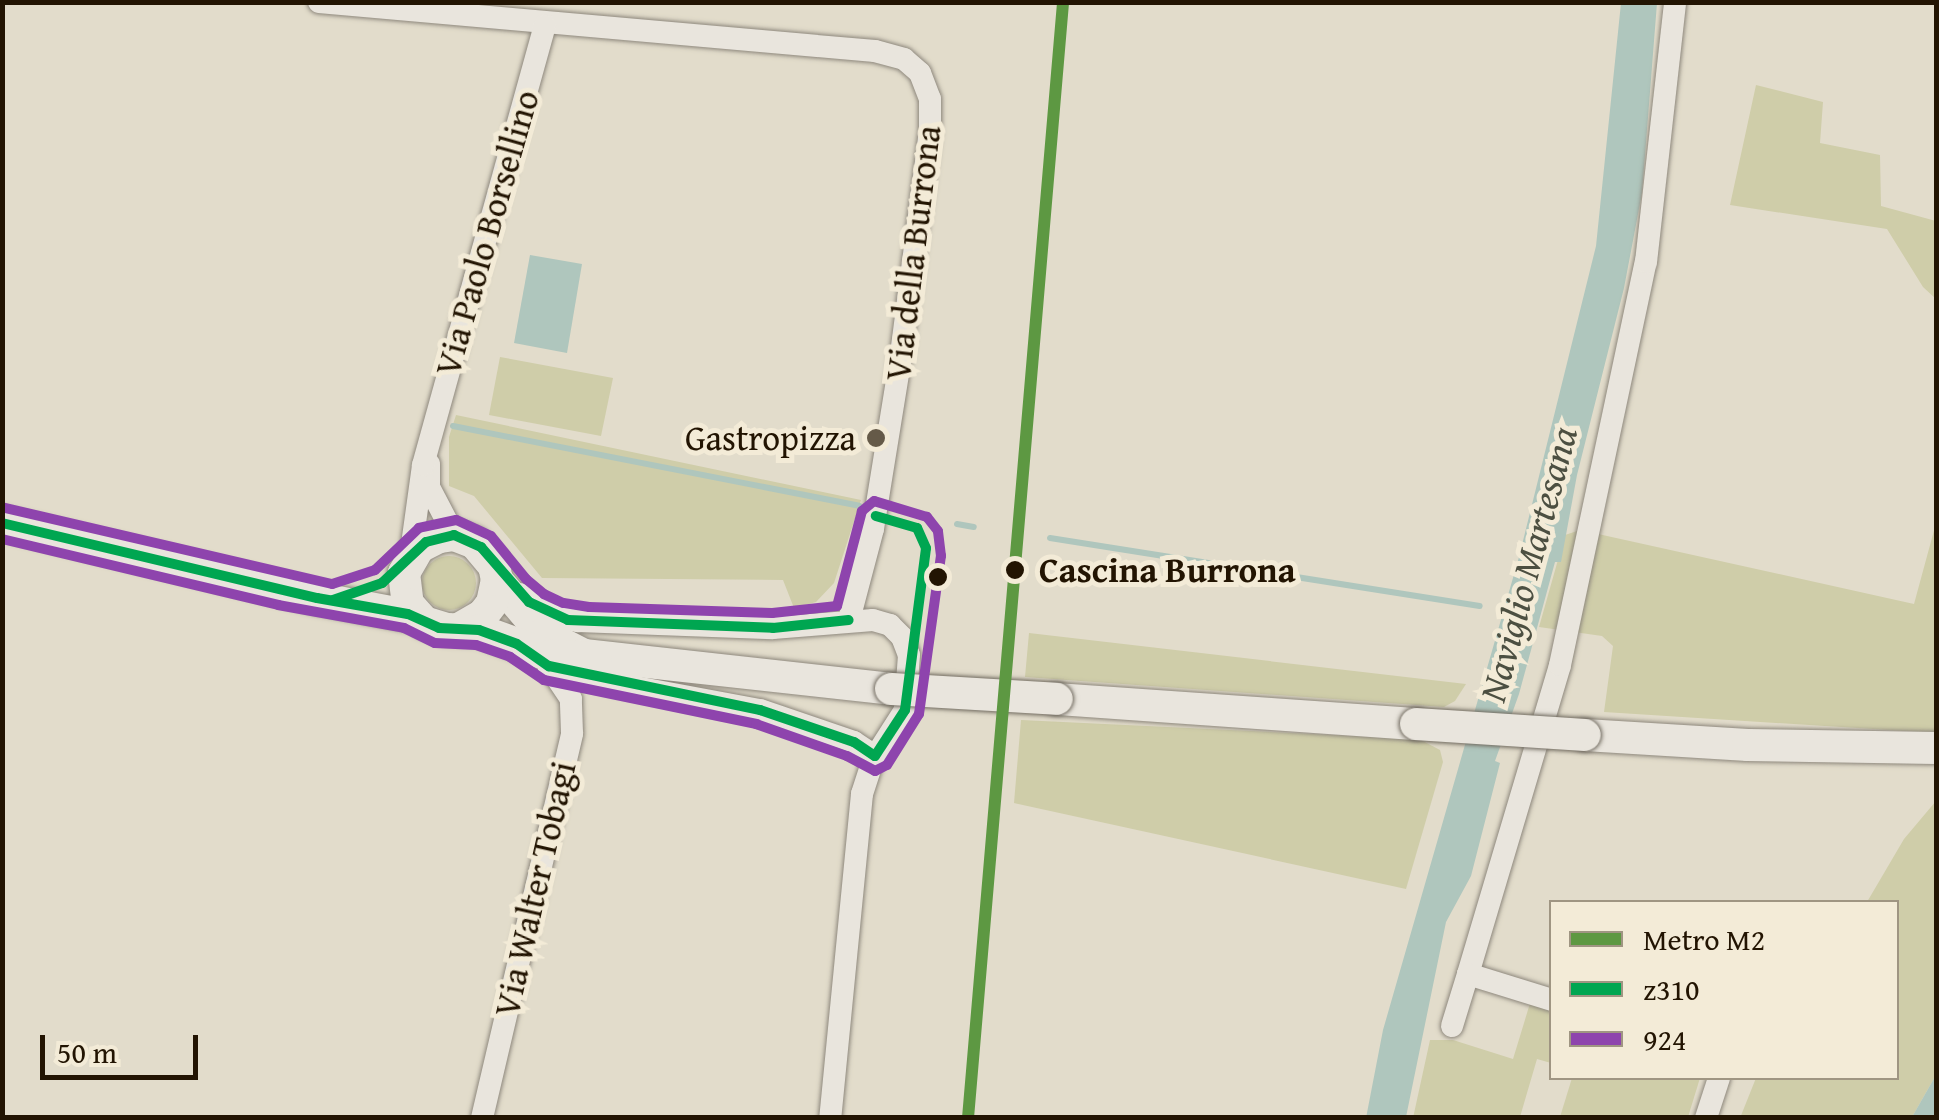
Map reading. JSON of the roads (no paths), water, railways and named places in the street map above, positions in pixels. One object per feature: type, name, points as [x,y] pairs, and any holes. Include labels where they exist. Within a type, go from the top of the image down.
[{"type":"street","name":"Via della Burrona","points":[[318,2],[545,26],[875,51],[897,56],[914,67],[928,92],[930,118],[900,362],[873,529],[849,620]]},
{"type":"street","points":[[1452,1026],[1549,702],[1646,262],[1675,2]]},
{"type":"street","name":"Via Paolo Borsellino","points":[[408,562],[415,500],[429,441],[545,26]]},
{"type":"street","name":"Via Paolo Borsellino","points":[[429,441],[430,487],[454,536]]},
{"type":"street","points":[[2,523],[418,617],[439,628],[462,627],[550,656],[891,689],[1585,736],[1748,746],[1936,748]]},
{"type":"street","points":[[333,600],[364,592],[408,562],[426,542],[454,536],[481,547],[495,573],[544,634],[596,658]]},
{"type":"street","points":[[408,562],[404,589],[418,617]]},
{"type":"street","points":[[495,573],[529,602],[568,620],[773,628],[849,620],[890,624],[908,650],[904,714],[875,756],[862,794],[830,1118]]},
{"type":"street","points":[[462,627],[488,610],[495,573]]},
{"type":"street","points":[[516,644],[549,666],[760,710],[854,742],[875,756]]},
{"type":"street","name":"Via Walter Tobagi","points":[[482,1118],[572,733],[571,699],[549,666]]},
{"type":"street","points":[[1468,974],[1549,999]]},
{"type":"street","points":[[1706,1118],[1718,1080]]},
{"type":"water","name":"Naviglio Martesana","points":[[1621,3],[1657,3],[1642,193],[1624,288],[1577,475],[1561,562],[1555,562],[1519,694],[1495,761],[1500,763],[1471,876],[1446,922],[1406,1117],[1366,1118],[1383,1030],[1519,557],[1596,246]]},
{"type":"water","points":[[530,255],[582,264],[567,353],[514,343]]},
{"type":"water","points":[[1936,1075],[1936,1117],[1912,1117]]},
{"type":"waterway","points":[[453,426],[859,506]]},
{"type":"waterway","points":[[957,524],[974,527]]},
{"type":"waterway","name":"Naviglio Martesana","points":[[1050,538],[1480,606]]},
{"type":"metro line","name":"M2","points":[[968,1118],[1063,2]]},
{"type":"place","name":"Gastropizza","points":[[876,438]]},
{"type":"place","name":"Cascina Burrona","points":[[1015,570]]}]
